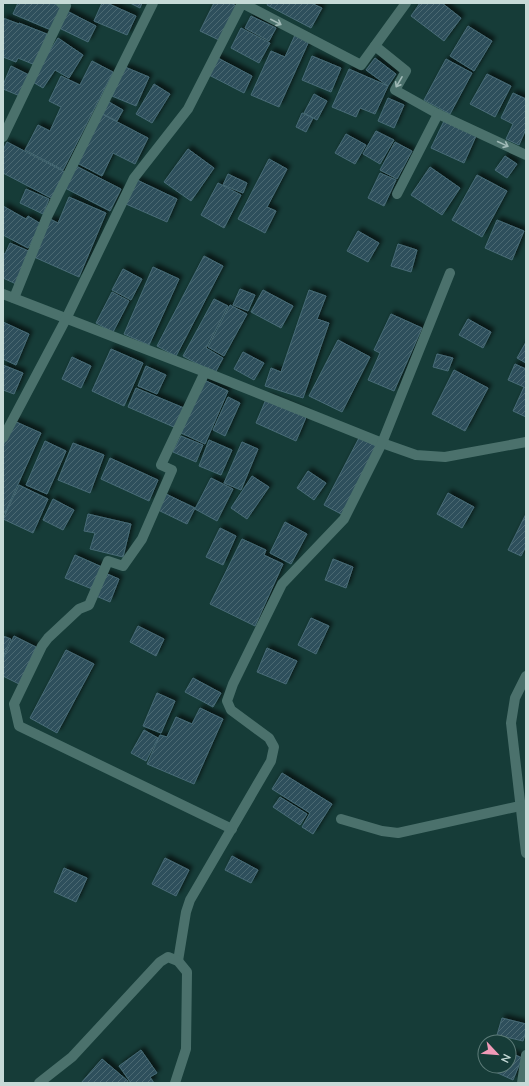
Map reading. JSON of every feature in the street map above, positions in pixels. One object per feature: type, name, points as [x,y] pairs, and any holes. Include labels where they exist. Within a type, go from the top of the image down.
[{"type":"street","points":[[3,137],[66,6],[61,3]]},
{"type":"street","points":[[14,298],[46,219],[153,3]]},
{"type":"street","points":[[3,438],[66,319],[134,178],[188,109],[242,3],[362,66],[406,3]]},
{"type":"street","points":[[257,12],[263,3]]},
{"type":"street","points":[[375,46],[406,71],[395,90],[438,114],[526,155]]},
{"type":"street","points":[[397,194],[438,114]]},
{"type":"street","points":[[178,961],[190,900],[271,761],[274,747],[268,738],[231,710],[227,701],[233,684],[282,584],[344,519],[382,443],[450,273]]},
{"type":"street","points":[[3,294],[205,372],[382,443],[416,454],[445,457],[526,442]]},
{"type":"street","points":[[205,372],[161,465],[172,470],[142,539],[123,566],[108,561],[89,605],[79,609],[48,638],[42,646],[14,704],[18,726],[232,829]]},
{"type":"street","points":[[526,676],[515,698],[511,724],[526,853]]},
{"type":"street","points":[[341,819],[382,831],[398,833],[520,806]]},
{"type":"street","points":[[39,1083],[72,1057],[160,962],[168,957],[178,961],[188,972],[186,1049],[175,1083]]},
{"type":"street","points":[[522,1083],[526,1055]]},
{"type":"building","points":[[18,3],[53,3],[61,7],[51,30],[13,14]]},
{"type":"building","points":[[102,3],[107,3],[136,16],[127,35],[94,21]]},
{"type":"building","points":[[130,3],[142,3],[140,8]]},
{"type":"building","points":[[214,3],[231,3],[238,7],[221,41],[200,31]]},
{"type":"building","points":[[268,3],[311,3],[322,8],[311,28],[267,5]]},
{"type":"building","points":[[420,3],[442,3],[461,18],[444,41],[411,16]]},
{"type":"building","points":[[65,10],[96,26],[88,42],[57,27]]},
{"type":"building","points":[[251,16],[276,28],[269,41],[245,28]]},
{"type":"building","points":[[3,18],[47,34],[35,65],[18,58],[16,62],[3,57]]},
{"type":"building","points":[[468,26],[492,41],[474,71],[450,56]]},
{"type":"building","points":[[241,28],[270,43],[259,63],[231,48]]},
{"type":"building","points":[[295,35],[309,41],[279,107],[251,95],[271,51],[285,57]]},
{"type":"building","points":[[58,38],[83,55],[69,78],[55,70],[43,88],[31,81]]},
{"type":"building","points":[[312,56],[341,68],[331,92],[302,80]]},
{"type":"building","points":[[216,57],[252,76],[244,93],[207,74]]},
{"type":"building","points":[[375,58],[396,74],[388,86],[366,70]]},
{"type":"building","points":[[446,59],[472,73],[450,114],[424,100]]},
{"type":"building","points":[[92,61],[113,72],[63,170],[25,150],[38,125],[50,131],[61,107],[49,101],[61,76],[80,85]]},
{"type":"building","points":[[11,66],[29,75],[20,96],[3,89],[3,85]]},
{"type":"building","points":[[125,67],[149,77],[136,106],[112,96]]},
{"type":"building","points":[[349,69],[388,86],[375,114],[360,108],[356,117],[332,107]]},
{"type":"building","points":[[487,74],[511,86],[495,117],[470,104]]},
{"type":"building","points":[[154,84],[170,94],[152,123],[136,114]]},
{"type":"building","points":[[513,93],[526,99],[526,129],[519,145],[506,139],[513,124],[501,118]]},
{"type":"building","points":[[314,94],[327,101],[317,120],[304,113]]},
{"type":"building","points":[[388,98],[404,105],[394,128],[378,121]]},
{"type":"building","points":[[109,102],[123,110],[117,121],[103,114]]},
{"type":"building","points":[[302,113],[313,118],[306,132],[296,127]]},
{"type":"building","points":[[102,114],[148,138],[135,164],[113,153],[102,176],[77,163]]},
{"type":"building","points":[[444,121],[476,136],[464,163],[431,148]]},
{"type":"building","points":[[376,131],[394,140],[380,164],[363,154]]},
{"type":"building","points":[[346,134],[366,145],[355,164],[335,153]]},
{"type":"building","points":[[7,142],[65,172],[51,198],[3,173],[3,150]]},
{"type":"building","points":[[395,142],[412,151],[397,179],[380,170]]},
{"type":"building","points":[[188,149],[214,168],[191,201],[164,182]]},
{"type":"building","points":[[505,156],[517,164],[507,178],[495,170]]},
{"type":"building","points":[[269,159],[287,169],[267,207],[276,211],[265,233],[238,219]]},
{"type":"building","points":[[76,166],[121,189],[110,211],[65,188]]},
{"type":"building","points":[[430,167],[460,188],[442,215],[411,195]]},
{"type":"building","points":[[380,173],[396,180],[384,206],[368,198]]},
{"type":"building","points":[[228,174],[247,183],[243,193],[223,185]]},
{"type":"building","points":[[477,175],[507,191],[482,237],[452,220]]},
{"type":"building","points":[[137,180],[177,199],[167,222],[126,204]]},
{"type":"building","points":[[218,183],[241,195],[224,228],[201,215]]},
{"type":"building","points":[[26,189],[49,199],[43,214],[20,203]]},
{"type":"building","points":[[69,197],[106,213],[79,277],[34,257],[50,219],[58,223]]},
{"type":"building","points":[[3,206],[26,219],[28,216],[41,224],[28,248],[3,235]]},
{"type":"building","points":[[497,220],[524,231],[512,260],[485,248]]},
{"type":"building","points":[[358,231],[379,243],[368,262],[347,251]]},
{"type":"building","points":[[10,243],[31,252],[16,284],[3,278],[3,253],[5,254]]},
{"type":"building","points":[[398,244],[417,250],[411,272],[391,266]]},
{"type":"building","points":[[204,256],[223,266],[176,356],[157,346]]},
{"type":"building","points":[[153,267],[179,279],[149,345],[124,334]]},
{"type":"building","points":[[123,269],[142,279],[131,300],[112,290]]},
{"type":"building","points":[[240,289],[255,295],[248,311],[233,305]]},
{"type":"building","points":[[263,290],[293,306],[281,328],[251,312]]},
{"type":"building","points":[[309,290],[326,296],[317,319],[329,323],[303,398],[265,386],[271,368],[281,372]]},
{"type":"building","points":[[112,292],[129,301],[113,332],[96,323]]},
{"type":"building","points":[[214,299],[228,306],[206,348],[223,358],[215,373],[183,356]]},
{"type":"building","points":[[230,305],[247,314],[224,356],[208,347]]},
{"type":"building","points":[[391,314],[422,328],[394,391],[368,380],[380,353],[374,350]]},
{"type":"building","points":[[468,319],[491,332],[483,348],[459,335]]},
{"type":"building","points":[[3,322],[29,334],[16,365],[3,359]]},
{"type":"building","points":[[338,340],[370,357],[342,412],[309,396]]},
{"type":"building","points":[[526,342],[526,363],[517,358]]},
{"type":"building","points":[[111,349],[143,363],[124,406],[92,391]]},
{"type":"building","points":[[243,352],[264,363],[254,380],[234,369]]},
{"type":"building","points":[[437,354],[453,358],[448,371],[433,367]]},
{"type":"building","points":[[72,357],[91,366],[81,388],[62,379]]},
{"type":"building","points":[[515,364],[526,369],[526,417],[513,411],[524,387],[508,380]]},
{"type":"building","points":[[3,365],[23,373],[14,394],[3,390]]},
{"type":"building","points":[[146,366],[166,375],[157,394],[138,386]]},
{"type":"building","points":[[454,370],[488,388],[465,431],[432,414]]},
{"type":"building","points":[[204,380],[228,391],[205,444],[181,433]]},
{"type":"building","points":[[136,388],[184,408],[176,428],[128,407]]},
{"type":"building","points":[[228,397],[240,403],[225,436],[213,430]]},
{"type":"building","points":[[267,397],[307,415],[296,441],[256,423]]},
{"type":"building","points":[[14,421],[41,433],[5,513],[3,513],[3,446]]},
{"type":"building","points":[[181,436],[203,445],[196,462],[173,452]]},
{"type":"building","points":[[359,438],[378,447],[343,515],[324,505]]},
{"type":"building","points":[[209,440],[232,450],[221,475],[199,466]]},
{"type":"building","points":[[45,441],[66,451],[47,494],[26,485]]},
{"type":"building","points":[[242,442],[258,449],[241,490],[224,483]]},
{"type":"building","points":[[73,443],[104,455],[90,493],[58,480]]},
{"type":"building","points":[[110,458],[158,480],[149,501],[101,479]]},
{"type":"building","points":[[308,471],[326,483],[314,500],[297,488]]},
{"type":"building","points":[[252,476],[269,487],[247,519],[231,508]]},
{"type":"building","points":[[211,478],[233,489],[217,521],[195,509]]},
{"type":"building","points":[[19,485],[48,499],[33,533],[3,519]]},
{"type":"building","points":[[448,493],[474,507],[462,528],[437,514]]},
{"type":"building","points":[[166,494],[195,508],[187,524],[158,510]]},
{"type":"building","points":[[53,499],[74,510],[63,530],[43,520]]},
{"type":"building","points":[[88,514],[131,524],[123,557],[90,549],[95,533],[84,531]]},
{"type":"building","points":[[526,514],[526,546],[521,556],[508,550]]},
{"type":"building","points":[[285,522],[307,534],[291,564],[270,553]]},
{"type":"building","points":[[220,528],[236,536],[223,565],[206,557]]},
{"type":"building","points":[[242,539],[266,550],[264,555],[283,564],[255,626],[210,604]]},
{"type":"building","points":[[75,555],[102,567],[92,589],[65,578]]},
{"type":"building","points":[[333,559],[353,567],[346,588],[325,580]]},
{"type":"building","points":[[105,573],[119,579],[110,602],[96,596]]},
{"type":"building","points":[[311,618],[329,626],[316,654],[298,645]]},
{"type":"building","points":[[138,626],[164,639],[156,656],[130,642]]},
{"type":"building","points":[[3,636],[11,639],[3,657]]},
{"type":"building","points":[[14,636],[36,647],[19,684],[3,676],[3,659]]},
{"type":"building","points":[[267,648],[297,661],[286,684],[257,672]]},
{"type":"building","points":[[66,650],[94,664],[57,733],[30,718]]},
{"type":"building","points":[[193,678],[221,693],[213,707],[185,692]]},
{"type":"building","points":[[157,693],[175,701],[161,733],[143,726]]},
{"type":"building","points":[[200,708],[223,719],[194,784],[147,764],[160,735],[167,737],[176,717],[192,724]]},
{"type":"building","points":[[144,730],[158,738],[146,761],[131,753]]},
{"type":"building","points":[[282,773],[332,804],[313,834],[302,827],[310,813],[272,789]]},
{"type":"building","points":[[280,797],[307,814],[300,825],[273,807]]},
{"type":"building","points":[[232,856],[258,870],[251,883],[225,870]]},
{"type":"building","points":[[165,858],[189,870],[176,896],[152,884]]},
{"type":"building","points":[[64,868],[87,878],[76,902],[54,892]]},
{"type":"building","points":[[502,1018],[526,1024],[526,1031],[523,1041],[517,1040],[517,1034],[497,1034]]},
{"type":"building","points":[[141,1050],[157,1073],[150,1077],[154,1083],[131,1083],[119,1066]]},
{"type":"building","points":[[517,1056],[522,1058],[517,1070]]},
{"type":"building","points":[[102,1059],[128,1081],[127,1083],[81,1083]]},
{"type":"building","points":[[500,1074],[515,1074],[513,1080]]}]
